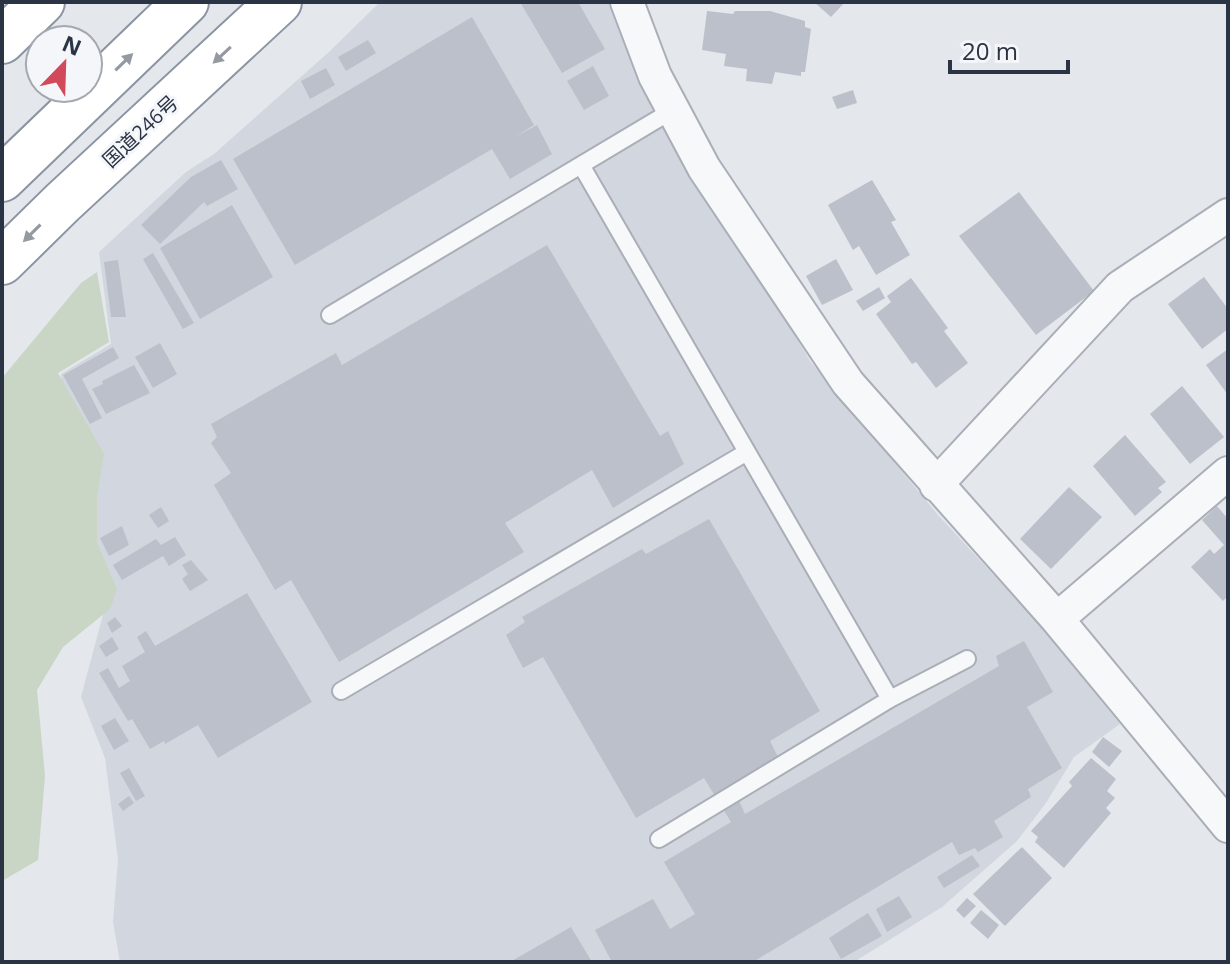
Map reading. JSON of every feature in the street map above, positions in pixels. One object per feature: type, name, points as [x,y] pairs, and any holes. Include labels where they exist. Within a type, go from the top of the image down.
[{"type":"highway","points":[[2,41],[42,2]]},
{"type":"highway","points":[[2,179],[186,2]]},
{"type":"highway","name":"国道246号","points":[[2,262],[279,2]]},
{"type":"street","points":[[627,2],[655,76],[704,168],[848,383],[1057,619],[1226,821]]},
{"type":"street","points":[[936,485],[1120,287],[1228,215]]},
{"type":"street","points":[[1057,619],[1228,473]]},
{"type":"lane","points":[[330,315],[673,110]]},
{"type":"lane","points":[[581,165],[890,699]]},
{"type":"lane","points":[[341,691],[747,452]]},
{"type":"lane","points":[[659,839],[890,699],[967,659]]},
{"type":"shaded area","points":[[380,2],[615,2],[691,163],[810,361],[938,515],[1040,625],[1120,724],[1074,757],[1046,803],[1017,841],[942,907],[854,962],[120,962],[113,922],[118,859],[105,758],[81,697],[104,611],[64,458],[61,374],[111,344],[99,252],[186,172],[214,154],[330,51]]},
{"type":"green space","points":[[97,272],[109,342],[58,373],[104,454],[97,497],[97,543],[117,589],[110,609],[63,647],[37,690],[45,776],[38,860],[2,881],[2,378],[81,283]]},
{"type":"building","points":[[520,2],[578,2],[605,49],[562,73]]},
{"type":"building","points":[[814,2],[845,2],[831,17]]},
{"type":"building","points":[[707,11],[733,14],[735,11],[770,11],[805,21],[805,27],[811,29],[805,72],[801,72],[801,76],[775,72],[772,84],[746,81],[747,69],[724,66],[726,54],[702,50]]},
{"type":"building","points":[[472,17],[534,125],[515,137],[537,125],[552,154],[510,179],[492,149],[295,265],[233,159]]},
{"type":"building","points":[[368,40],[376,53],[346,71],[338,57]]},
{"type":"building","points":[[593,66],[609,96],[584,110],[567,81]]},
{"type":"building","points":[[326,68],[335,85],[310,99],[301,81]]},
{"type":"building","points":[[853,90],[857,103],[837,109],[832,97]]},
{"type":"building","points":[[221,160],[238,189],[207,206],[204,202],[160,244],[141,225],[191,177]]},
{"type":"building","points":[[872,180],[896,220],[891,222],[910,255],[876,275],[859,246],[853,250],[828,205]]},
{"type":"building","points":[[1019,192],[1094,291],[1036,335],[959,236]]},
{"type":"building","points":[[232,205],[273,277],[200,319],[160,248]]},
{"type":"building","points":[[547,245],[660,436],[668,431],[684,464],[613,508],[592,470],[505,523],[524,552],[339,662],[291,580],[275,590],[214,485],[231,473],[211,443],[217,437],[211,424],[336,353],[342,365]]},
{"type":"building","points":[[153,253],[194,323],[183,329],[143,259]]},
{"type":"building","points":[[836,259],[853,290],[822,305],[806,276]]},
{"type":"building","points":[[118,260],[126,317],[111,317],[104,262]]},
{"type":"building","points":[[1204,277],[1228,309],[1228,329],[1202,349],[1168,304]]},
{"type":"building","points":[[911,278],[948,328],[944,331],[968,363],[936,388],[916,362],[912,364],[876,314],[891,302],[887,296]]},
{"type":"building","points":[[879,287],[885,298],[863,311],[856,301]]},
{"type":"building","points":[[160,343],[177,374],[153,388],[135,357]]},
{"type":"building","points":[[113,347],[119,358],[82,379],[102,418],[90,424],[63,375]]},
{"type":"building","points":[[1228,349],[1228,395],[1206,365]]},
{"type":"building","points":[[134,365],[150,393],[106,414],[92,389]]},
{"type":"building","points":[[1182,386],[1224,437],[1190,464],[1150,414]]},
{"type":"building","points":[[1125,435],[1166,482],[1158,488],[1162,492],[1135,516],[1093,466]]},
{"type":"building","points":[[1069,487],[1102,517],[1051,569],[1020,539]]},
{"type":"building","points":[[1217,506],[1228,519],[1228,596],[1223,601],[1191,567],[1210,549],[1214,554],[1224,545],[1202,520]]},
{"type":"building","points":[[161,507],[169,521],[158,528],[149,515]]},
{"type":"building","points":[[709,519],[820,711],[770,741],[783,767],[737,796],[745,814],[999,666],[996,656],[1024,641],[1053,692],[1027,707],[1062,768],[1028,789],[1031,797],[994,821],[1003,837],[978,852],[975,848],[959,855],[952,842],[753,962],[612,962],[595,930],[653,899],[670,929],[695,914],[664,862],[731,822],[704,778],[636,818],[543,657],[523,668],[506,635],[525,622],[522,617],[642,549],[646,554]]},
{"type":"building","points":[[122,526],[129,545],[109,556],[100,538]]},
{"type":"building","points":[[175,537],[186,555],[169,566],[163,556],[122,580],[113,565],[156,539],[161,545]]},
{"type":"building","points":[[191,560],[208,580],[190,591],[182,579],[188,574],[182,565]]},
{"type":"building","points":[[247,593],[312,702],[218,758],[198,725],[150,749],[132,719],[128,721],[99,673],[108,668],[119,688],[130,681],[122,666],[145,652],[137,637],[146,631],[155,646]]},
{"type":"building","points":[[115,617],[122,626],[112,633],[107,623]]},
{"type":"building","points":[[112,637],[119,649],[106,657],[99,646]]},
{"type":"building","points":[[115,718],[129,741],[114,750],[101,726]]},
{"type":"building","points":[[1103,737],[1122,751],[1109,767],[1092,752]]},
{"type":"building","points":[[1091,758],[1116,779],[1107,791],[1115,798],[1106,808],[1111,813],[1064,868],[1035,842],[1038,837],[1031,831],[1072,786],[1069,782]]},
{"type":"building","points":[[129,768],[145,796],[136,801],[120,773]]},
{"type":"building","points":[[129,796],[134,803],[123,811],[118,804]]},
{"type":"building","points":[[1022,847],[1052,878],[1005,926],[973,894]]},
{"type":"building","points":[[972,855],[980,866],[944,888],[937,877]]},
{"type":"building","points":[[899,896],[912,917],[887,932],[876,909]]},
{"type":"building","points":[[967,898],[976,906],[964,918],[956,910]]},
{"type":"building","points":[[981,910],[999,925],[988,939],[970,923]]},
{"type":"building","points":[[868,913],[882,936],[841,959],[829,938]]},
{"type":"building","points":[[571,927],[592,962],[510,962]]}]
